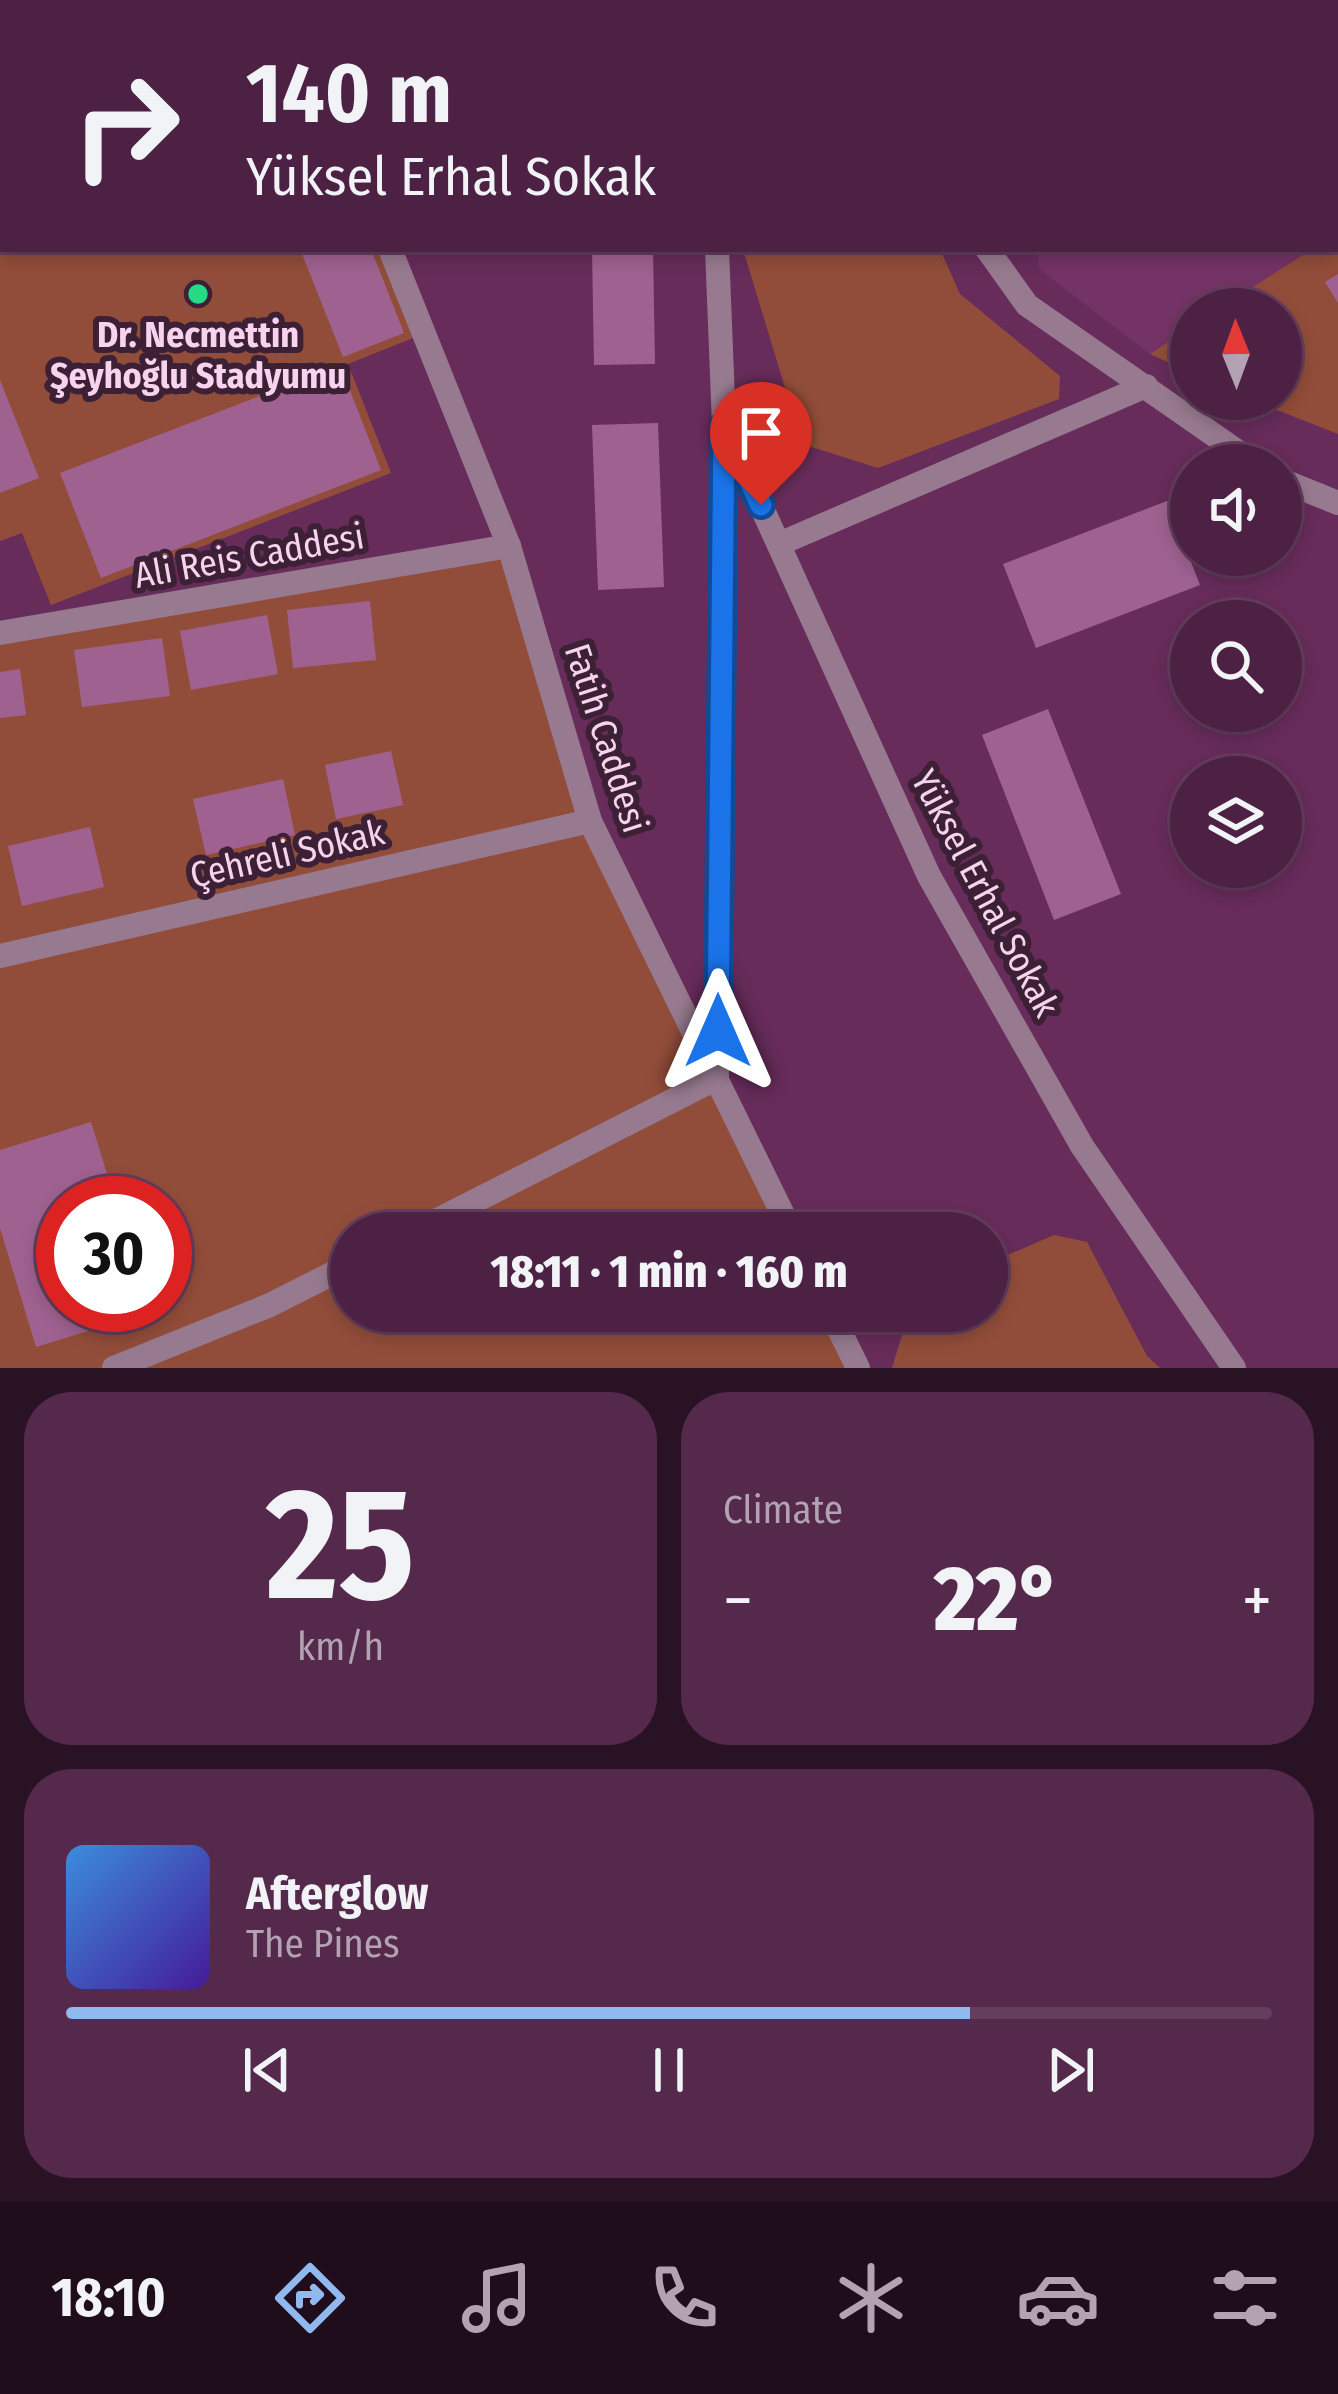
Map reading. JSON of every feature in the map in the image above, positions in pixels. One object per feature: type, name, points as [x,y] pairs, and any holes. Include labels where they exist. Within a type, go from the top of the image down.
[{"type":"street","name":"Fatih Caddesi","points":[[391,252],[509,546],[590,821],[783,1212]]},
{"type":"street","points":[[453,1212],[717,1078],[724,425],[717,252]]},
{"type":"street","points":[[989,252],[1027,305],[1227,444]]},
{"type":"street","points":[[779,544],[1146,386]]},
{"type":"street","name":"Yüksel Erhal Sokak","points":[[724,425],[929,876],[1082,1146],[1234,1368]]},
{"type":"street","points":[[1302,488],[1338,503]]},
{"type":"street","name":"Ali Reis Caddesi","points":[[0,633],[509,546]]},
{"type":"street","name":"Çehreli Sokak","points":[[0,956],[590,821]]},
{"type":"street","points":[[114,1368],[270,1305],[330,1275]]},
{"type":"street","points":[[840,1332],[858,1368]]},
{"type":"shaded area","name":"Dr. Necmettin Şeyhoğlu Stadyumu","points":[[0,252],[379,252],[413,338],[348,364],[391,473],[51,605],[22,533],[0,541]]},
{"type":"shaded area","points":[[744,252],[941,252],[960,294],[1060,376],[1059,399],[878,468],[802,444]]},
{"type":"shaded area","points":[[1037,252],[1307,252],[1252,288],[1170,288],[1170,341],[1150,354],[1039,269]]},
{"type":"shaded area","points":[[1307,252],[1338,252],[1338,434],[1302,420],[1302,288],[1252,288]]},
{"type":"shaded area","points":[[1170,341],[1170,363],[1150,354]]},
{"type":"shaded area","points":[[509,546],[590,821],[782,1212],[330,1212],[330,1332],[840,1332],[858,1368],[0,1368],[0,633]]},
{"type":"shaded area","points":[[1054,1235],[1087,1242],[1147,1356],[1160,1368],[892,1368],[903,1332],[1008,1332],[1008,1255]]},
{"type":"building","points":[[301,252],[372,252],[404,333],[343,357]]},
{"type":"building","points":[[592,252],[653,252],[655,364],[594,365]]},
{"type":"building","points":[[1338,274],[1338,303],[1325,282]]},
{"type":"building","points":[[340,365],[381,470],[101,578],[60,473]]},
{"type":"building","points":[[0,380],[39,478],[0,493]]},
{"type":"building","points":[[658,423],[664,587],[598,590],[592,425]]},
{"type":"building","points":[[1167,501],[1170,576],[1196,576],[1200,585],[1036,648],[1003,564]]},
{"type":"building","points":[[370,601],[376,660],[293,668],[287,610]]},
{"type":"building","points":[[267,615],[278,674],[191,690],[180,631]]},
{"type":"building","points":[[162,638],[170,696],[82,707],[74,650]]},
{"type":"building","points":[[20,669],[26,715],[0,718],[0,672]]},
{"type":"building","points":[[1048,709],[1121,894],[1054,920],[982,735]]},
{"type":"building","points":[[391,751],[403,805],[336,819],[325,765]]},
{"type":"building","points":[[283,779],[295,835],[206,855],[193,799]]},
{"type":"building","points":[[90,827],[104,887],[22,906],[8,846]]},
{"type":"building","points":[[91,1122],[108,1176],[36,1176],[36,1332],[84,1332],[36,1347],[0,1228],[0,1150]]},
{"type":"place","name":"Dr. Necmettin Şeyhoğlu Stadyumu","points":[[198,294]]},
{"type":"route","points":[[718,1031],[724,425],[761,505]]}]
